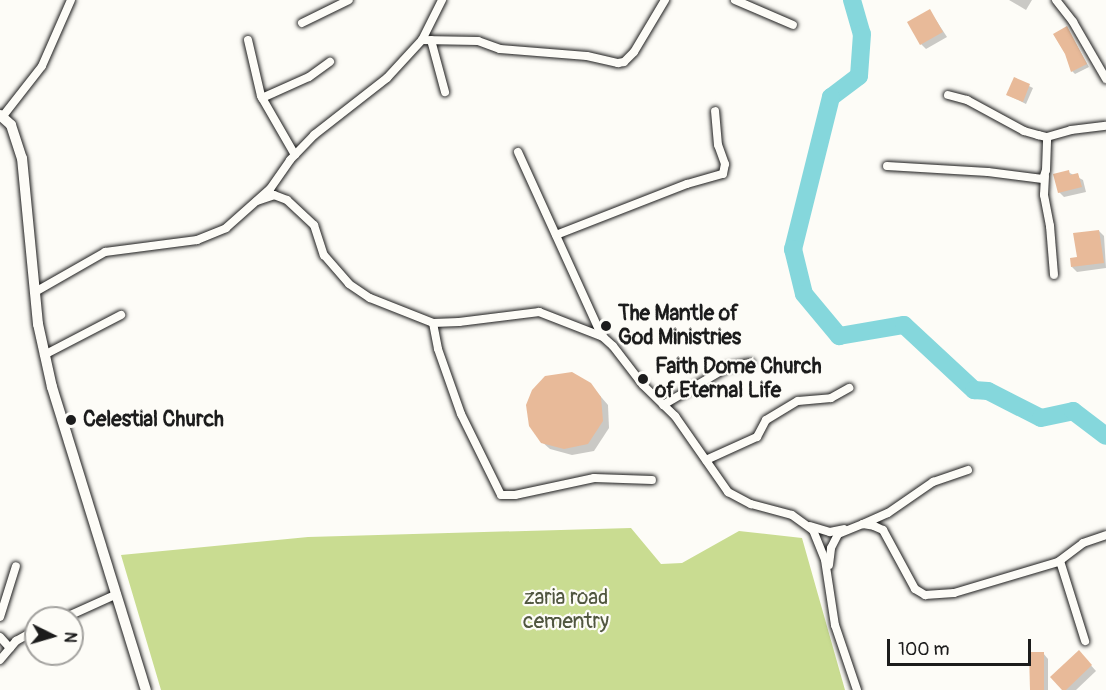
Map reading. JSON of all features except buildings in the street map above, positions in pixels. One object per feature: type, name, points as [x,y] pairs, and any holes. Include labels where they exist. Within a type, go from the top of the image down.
[{"type":"street","points":[[71,0],[42,66],[2,115],[11,125],[22,158],[35,292],[44,355],[146,690]]},
{"type":"street","points":[[302,23],[349,0]]},
{"type":"street","points":[[35,292],[112,250],[136,249],[211,236],[226,228],[270,189],[295,155],[314,135],[387,78],[427,40],[442,0]]},
{"type":"street","points":[[427,40],[486,42],[500,49],[587,56],[618,63],[624,62],[634,52],[665,0]]},
{"type":"street","points":[[735,0],[793,25]]},
{"type":"street","points":[[1056,0],[1073,22],[1106,79]]},
{"type":"street","points":[[248,40],[262,98],[295,155]]},
{"type":"street","points":[[427,40],[445,92]]},
{"type":"street","points":[[262,98],[309,77],[330,62]]},
{"type":"street","points":[[948,95],[967,100],[1024,131],[1047,137],[1106,126]]},
{"type":"street","points":[[556,235],[687,184],[723,174],[725,164],[718,145],[715,111]]},
{"type":"street","points":[[1047,137],[1044,195],[1054,275]]},
{"type":"street","points":[[518,152],[603,337]]},
{"type":"street","points":[[886,166],[988,172],[1036,180],[1046,176]]},
{"type":"street","points":[[257,201],[274,195],[287,200],[314,225],[324,255],[349,284],[370,298],[433,323],[539,312],[603,337],[697,444],[728,492],[735,498],[801,520],[814,528],[830,532],[863,524],[888,513],[933,482],[968,470]]},
{"type":"street","points":[[44,355],[121,315]]},
{"type":"street","points":[[433,323],[438,349],[461,414],[501,495],[515,495],[581,480],[652,480]]},
{"type":"street","points":[[663,405],[729,367],[751,363]]},
{"type":"street","points":[[706,460],[757,437],[766,420],[798,401],[831,398],[849,388]]},
{"type":"street","points":[[801,520],[813,530],[825,560],[835,626],[857,690]]},
{"type":"street","points":[[863,524],[883,530],[912,585],[925,594],[954,593],[1060,561],[1083,543],[1106,535]]},
{"type":"street","points":[[828,578],[834,538],[847,528]]},
{"type":"street","points":[[1060,561],[1085,641]]},
{"type":"street","points":[[0,617],[16,566]]},
{"type":"street","points":[[84,609],[117,594]]},
{"type":"street","points":[[0,637],[10,648]]},
{"type":"street","points":[[0,660],[16,641],[24,637]]},
{"type":"green space","name":"zaria road cementry","points":[[631,528],[661,564],[682,563],[739,531],[802,538],[845,690],[161,690],[121,555],[308,537]]},
{"type":"waterway","points":[[852,0],[862,34],[859,76],[831,97],[793,249],[804,294],[839,336],[904,325],[974,390],[988,391],[1041,418],[1073,411],[1106,436]]},
{"type":"place","name":"The Mantle of God Ministries","points":[[606,326]]},
{"type":"place","name":"Faith Dome Church of Eternal Life","points":[[643,379]]},
{"type":"place","name":"Celestial Church","points":[[71,420]]}]
